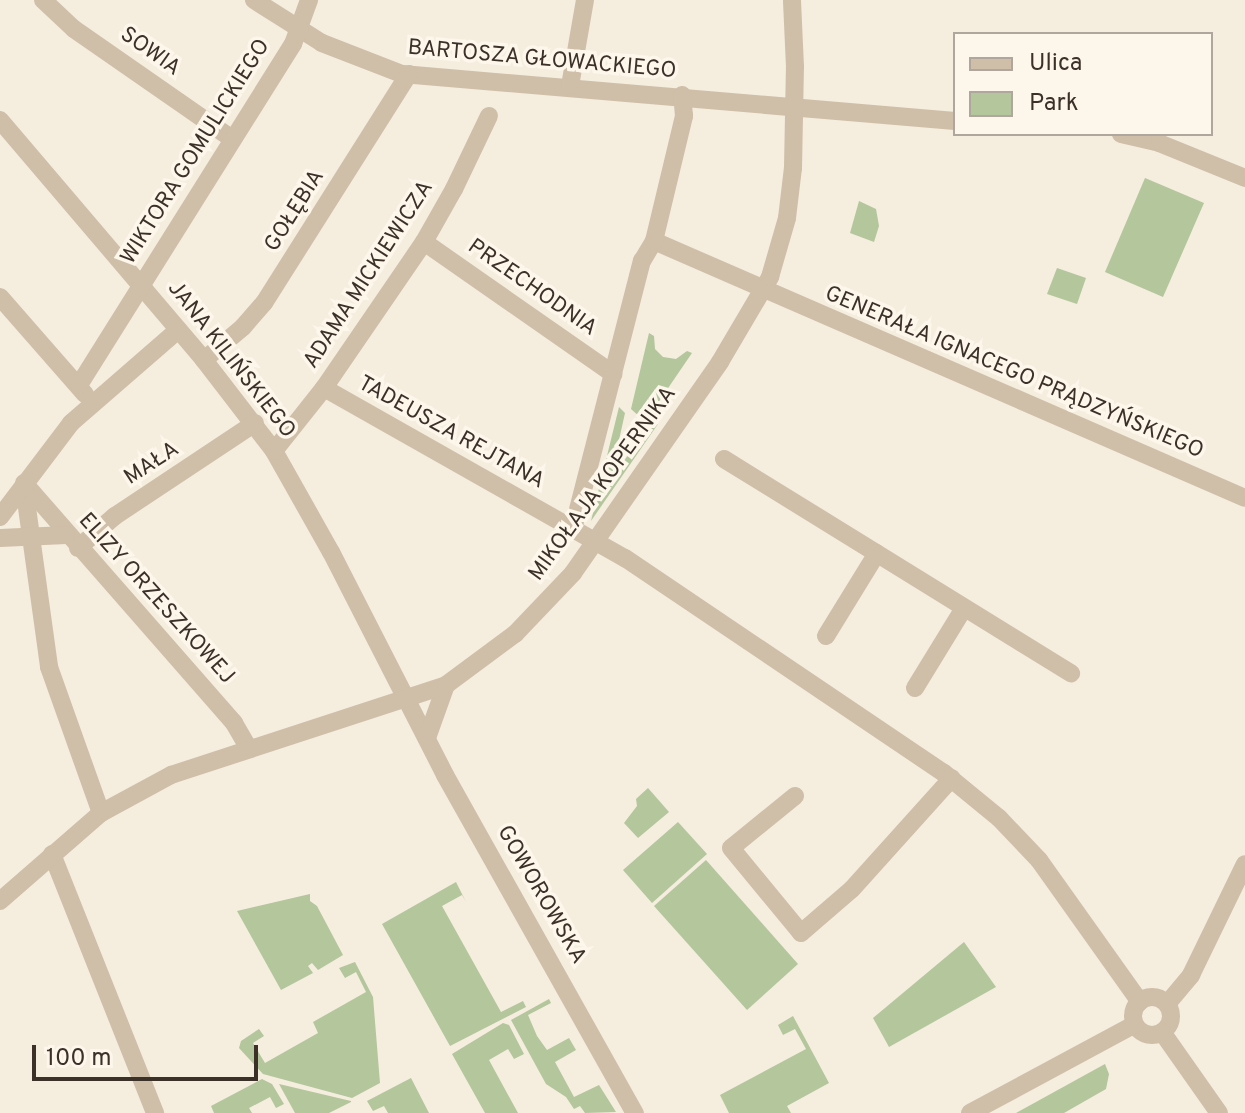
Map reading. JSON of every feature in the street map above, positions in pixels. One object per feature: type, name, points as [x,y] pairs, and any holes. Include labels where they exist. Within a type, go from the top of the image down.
[{"type":"street","name":"SOWIA","points":[[43,0],[64,21],[232,139]]},
{"type":"street","name":"BARTOSZA GŁOWACKIEGO","points":[[254,0],[299,30],[354,57],[409,74],[682,95],[953,121]]},
{"type":"street","name":"WIKTORA GOMULICKIEGO","points":[[79,385],[299,30],[309,0]]},
{"type":"street","points":[[570,86],[585,0]]},
{"type":"street","name":"MIKOŁAJA KOPERNIKA","points":[[0,901],[101,813],[171,775],[446,685],[515,634],[573,573],[765,290],[787,218],[795,107],[792,0]]},
{"type":"street","name":"GOŁĘBIA","points":[[204,360],[243,327],[264,303],[409,74]]},
{"type":"street","name":"MIKOŁAJA KOPERNIKA","points":[[573,529],[644,254],[654,241],[684,116],[682,95]]},
{"type":"street","name":"ADAMA MICKIEWICZA","points":[[274,451],[324,388],[424,242],[489,116]]},
{"type":"street","name":"JANA KILIŃSKIEGO","points":[[0,120],[255,423],[274,451],[409,699]]},
{"type":"street","points":[[1129,136],[1159,143],[1245,178]]},
{"type":"street","points":[[654,241],[765,290]]},
{"type":"street","name":"PRZECHODNIA","points":[[424,242],[613,374]]},
{"type":"street","name":"GENERAŁA IGNACEGO PRĄDZYŃSKIEGO","points":[[765,290],[1245,498]]},
{"type":"street","points":[[0,297],[79,385],[92,404]]},
{"type":"street","points":[[0,517],[24,483],[92,404],[178,330]]},
{"type":"street","name":"TADEUSZA REJTANA","points":[[324,388],[596,542],[952,778],[999,818],[1039,860],[1140,1002]]},
{"type":"street","name":"MAŁA","points":[[72,542],[255,423]]},
{"type":"street","points":[[724,459],[1071,673]]},
{"type":"street","points":[[24,483],[51,676],[101,813]]},
{"type":"street","name":"ELIZY ORZESZKOWEJ","points":[[24,483],[72,542],[234,723],[249,749]]},
{"type":"street","points":[[0,538],[72,542]]},
{"type":"street","points":[[826,636],[877,553]]},
{"type":"street","points":[[915,688],[964,608]]},
{"type":"street","points":[[427,738],[446,685]]},
{"type":"street","name":"GOWOROWSKA","points":[[409,699],[427,738],[635,1113]]},
{"type":"street","points":[[795,796],[731,848],[801,933],[852,889],[952,778]]},
{"type":"street","points":[[52,854],[155,1113]]},
{"type":"street","points":[[1167,1004],[1191,975],[1245,864]]},
{"type":"street","points":[[1151,998],[1167,1004],[1171,1019],[1162,1032],[1147,1034],[1135,1024],[1134,1013],[1140,1002],[1151,998]]},
{"type":"street","points":[[970,1113],[1135,1024]]},
{"type":"street","points":[[1162,1032],[1219,1113]]},
{"type":"green space","points":[[1145,178],[1204,203],[1163,297],[1105,272]]},
{"type":"green space","points":[[859,201],[876,209],[879,226],[874,242],[850,233]]},
{"type":"green space","points":[[1057,268],[1086,278],[1077,304],[1047,294]]},
{"type":"green space","points":[[649,333],[654,336],[655,349],[663,357],[676,359],[687,351],[692,353],[649,416],[641,418],[631,409]]},
{"type":"green space","points":[[619,407],[625,413],[615,458],[618,463],[624,461],[651,420],[658,424],[591,521]]},
{"type":"green space","points":[[648,788],[669,812],[638,838],[624,823],[637,806],[636,799]]},
{"type":"green space","points":[[678,822],[707,854],[652,903],[623,870]]},
{"type":"green space","points":[[706,860],[798,964],[747,1010],[654,906]]},
{"type":"green space","points":[[456,882],[466,902],[462,895],[442,906],[501,1012],[523,1001],[526,1007],[450,1046],[382,924]]},
{"type":"green space","points":[[310,894],[310,901],[317,906],[343,955],[318,970],[312,963],[308,966],[313,973],[281,990],[237,911]]},
{"type":"green space","points":[[964,942],[996,987],[889,1047],[873,1018]]},
{"type":"green space","points":[[355,962],[373,997],[380,1083],[352,1098],[263,1074],[239,1048],[241,1041],[259,1029],[264,1036],[253,1043],[265,1063],[318,1033],[313,1022],[366,992],[356,972],[345,978],[339,968]]},
{"type":"green space","points":[[549,999],[551,1003],[528,1015],[537,1036],[547,1050],[569,1038],[576,1050],[555,1062],[574,1097],[599,1085],[616,1112],[585,1113],[580,1106],[574,1109],[566,1097],[546,1084],[511,1020]]},
{"type":"green space","points":[[793,1016],[829,1083],[787,1106],[791,1113],[729,1113],[720,1095],[806,1049],[795,1029],[783,1035],[778,1025]]},
{"type":"green space","points":[[503,1023],[509,1025],[524,1054],[514,1059],[508,1049],[489,1060],[518,1113],[485,1113],[452,1054]]},
{"type":"green space","points":[[1105,1064],[1109,1074],[1106,1089],[1064,1113],[1016,1113]]},
{"type":"green space","points":[[411,1078],[429,1113],[388,1113],[384,1106],[373,1111],[367,1101]]},
{"type":"green space","points":[[262,1079],[272,1084],[284,1104],[276,1108],[270,1097],[249,1108],[252,1113],[214,1113],[211,1106]]},
{"type":"green space","points":[[279,1084],[351,1102],[329,1113],[295,1113]]}]
